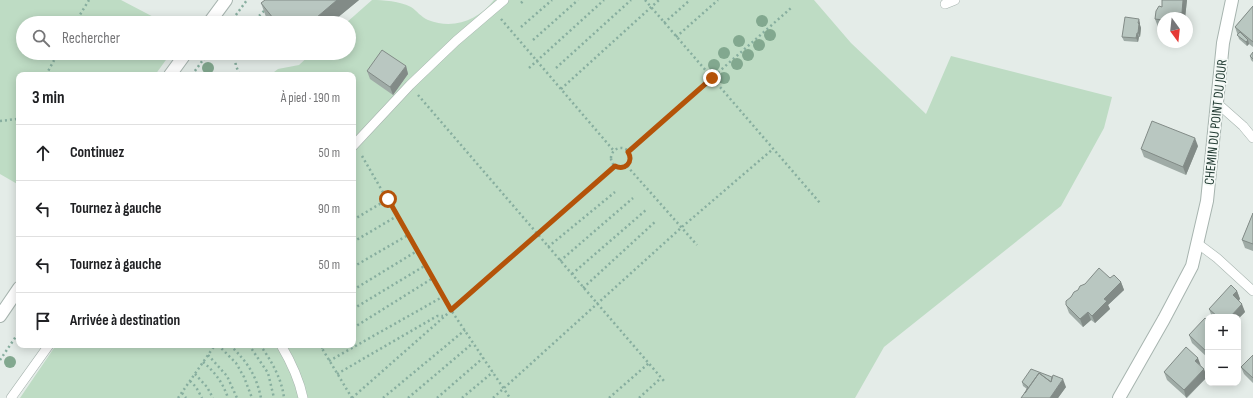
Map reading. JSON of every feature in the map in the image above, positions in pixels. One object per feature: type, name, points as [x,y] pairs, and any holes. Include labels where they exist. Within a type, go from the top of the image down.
[{"type":"street","points":[[213,16],[226,0]]},
{"type":"street","name":"CHEMIN DU POINT DU JOUR","points":[[1119,398],[1192,266],[1207,201],[1223,43],[1232,0]]},
{"type":"street","points":[[172,72],[181,60]]},
{"type":"street","points":[[0,316],[16,292]]},
{"type":"lane","points":[[356,143],[410,85],[456,41],[504,0]]},
{"type":"lane","points":[[945,4],[955,0]]},
{"type":"lane","points":[[1217,103],[1243,126],[1253,138]]},
{"type":"lane","points":[[1197,243],[1218,258],[1253,291]]},
{"type":"lane","points":[[11,398],[47,348]]},
{"type":"lane","points":[[283,348],[292,364],[301,386],[303,398]]},
{"type":"path","points":[[80,16],[89,0]]},
{"type":"path","points":[[521,3],[524,0]]},
{"type":"path","points":[[521,28],[552,0]]},
{"type":"path","points":[[533,40],[578,0]]},
{"type":"path","points":[[529,68],[536,60],[604,0]]},
{"type":"path","points":[[556,68],[631,0]]},
{"type":"path","points":[[644,0],[820,203]]},
{"type":"path","points":[[561,89],[659,0]]},
{"type":"path","points":[[664,23],[690,0]]},
{"type":"path","points":[[676,37],[718,0]]},
{"type":"path","points":[[259,16],[270,5]]},
{"type":"path","points":[[628,152],[791,8]]},
{"type":"path","points":[[493,10],[614,151]]},
{"type":"path","points":[[48,72],[54,60]]},
{"type":"path","points":[[194,72],[202,60]]},
{"type":"path","points":[[235,60],[239,72]]},
{"type":"path","points":[[410,85],[664,381]]},
{"type":"path","points":[[0,121],[16,119]]},
{"type":"path","points":[[356,148],[388,199],[451,310],[510,398]]},
{"type":"path","points":[[623,148],[628,152],[631,158],[629,164],[621,168],[615,166],[611,160],[614,151],[623,148]]},
{"type":"path","points":[[492,398],[682,226],[773,149]]},
{"type":"path","points":[[322,348],[352,398],[615,166]]},
{"type":"path","points":[[627,166],[682,226],[697,245]]},
{"type":"path","points":[[548,247],[615,192]]},
{"type":"path","points":[[560,261],[632,198]]},
{"type":"path","points":[[356,218],[388,199]]},
{"type":"path","points":[[572,274],[646,210]]},
{"type":"path","points":[[356,240],[397,216]]},
{"type":"path","points":[[583,288],[656,221]]},
{"type":"path","points":[[356,265],[408,235]]},
{"type":"path","points":[[356,288],[417,251]]},
{"type":"path","points":[[356,306],[426,265]]},
{"type":"path","points":[[356,326],[433,278]]},
{"type":"path","points":[[356,346],[444,296]]},
{"type":"path","points":[[337,374],[438,316],[445,316]]},
{"type":"path","points":[[383,398],[465,330]]},
{"type":"path","points":[[0,360],[16,336]]},
{"type":"path","points":[[408,398],[473,343]]},
{"type":"path","points":[[178,398],[214,348]]},
{"type":"path","points":[[220,348],[236,362],[244,377],[252,398]]},
{"type":"path","points":[[233,348],[243,358],[252,371],[258,385],[261,398]]},
{"type":"path","points":[[251,348],[268,374],[274,398]]},
{"type":"path","points":[[262,348],[277,374],[284,398]]},
{"type":"path","points":[[329,361],[352,348]]},
{"type":"path","points":[[208,355],[227,376],[237,398]]},
{"type":"path","points":[[437,398],[484,358]]},
{"type":"path","points":[[203,362],[214,371],[228,398]]},
{"type":"path","points":[[610,398],[648,363]]},
{"type":"path","points":[[462,398],[493,372]]},
{"type":"path","points":[[195,374],[207,387],[213,398]]},
{"type":"path","points":[[639,398],[661,378]]},
{"type":"path","points":[[190,381],[196,387],[202,398]]},
{"type":"path","points":[[182,393],[186,398]]},
{"type":"green space","points":[[0,0],[121,0],[152,16],[16,16],[16,60],[166,60],[157,72],[16,72],[16,183],[0,174]]},
{"type":"green space","points":[[372,0],[402,3],[411,7],[428,20],[447,24],[473,18],[488,7],[494,0],[814,0],[851,43],[926,114],[951,56],[1112,97],[1104,128],[1061,206],[884,347],[855,398],[20,398],[54,348],[356,348],[356,72],[274,72],[278,69],[299,65],[304,60],[356,60],[356,16],[354,16]]},
{"type":"building","points":[[265,0],[337,0],[318,16],[271,16],[261,3]]},
{"type":"building","points":[[1162,0],[1183,0],[1182,12],[1157,12],[1157,19],[1155,19],[1156,11],[1159,6],[1162,7]]},
{"type":"building","points":[[1253,6],[1253,42],[1235,27]]},
{"type":"building","points":[[1125,17],[1139,19],[1136,38],[1122,37]]},
{"type":"building","points":[[1240,32],[1248,40],[1246,42],[1237,35]]},
{"type":"building","points":[[382,50],[406,66],[390,87],[367,71]]},
{"type":"building","points":[[1253,52],[1253,59],[1250,56]]},
{"type":"building","points":[[1152,121],[1195,138],[1183,167],[1141,149]]},
{"type":"building","points":[[1253,213],[1253,244],[1242,240]]},
{"type":"building","points":[[1099,268],[1110,278],[1114,275],[1121,282],[1104,299],[1107,301],[1092,316],[1088,312],[1080,319],[1066,305],[1066,301],[1074,292],[1078,290],[1080,286],[1085,284]]},
{"type":"building","points":[[1231,285],[1237,291],[1233,295],[1242,304],[1233,314],[1215,314],[1209,309]]},
{"type":"building","points":[[1205,318],[1205,350],[1189,335]]},
{"type":"building","points":[[1186,347],[1198,358],[1195,361],[1204,369],[1184,390],[1164,372]]},
{"type":"building","points":[[1253,355],[1253,378],[1241,367]]},
{"type":"building","points":[[1031,369],[1052,377],[1051,382],[1039,373],[1025,393],[1028,387],[1022,382]]},
{"type":"building","points":[[1039,373],[1051,382],[1053,375],[1063,379],[1050,398],[1021,398]]},
{"type":"route","points":[[388,199],[451,310],[615,166],[618,168],[627,166],[631,158],[628,152],[712,78]]}]
